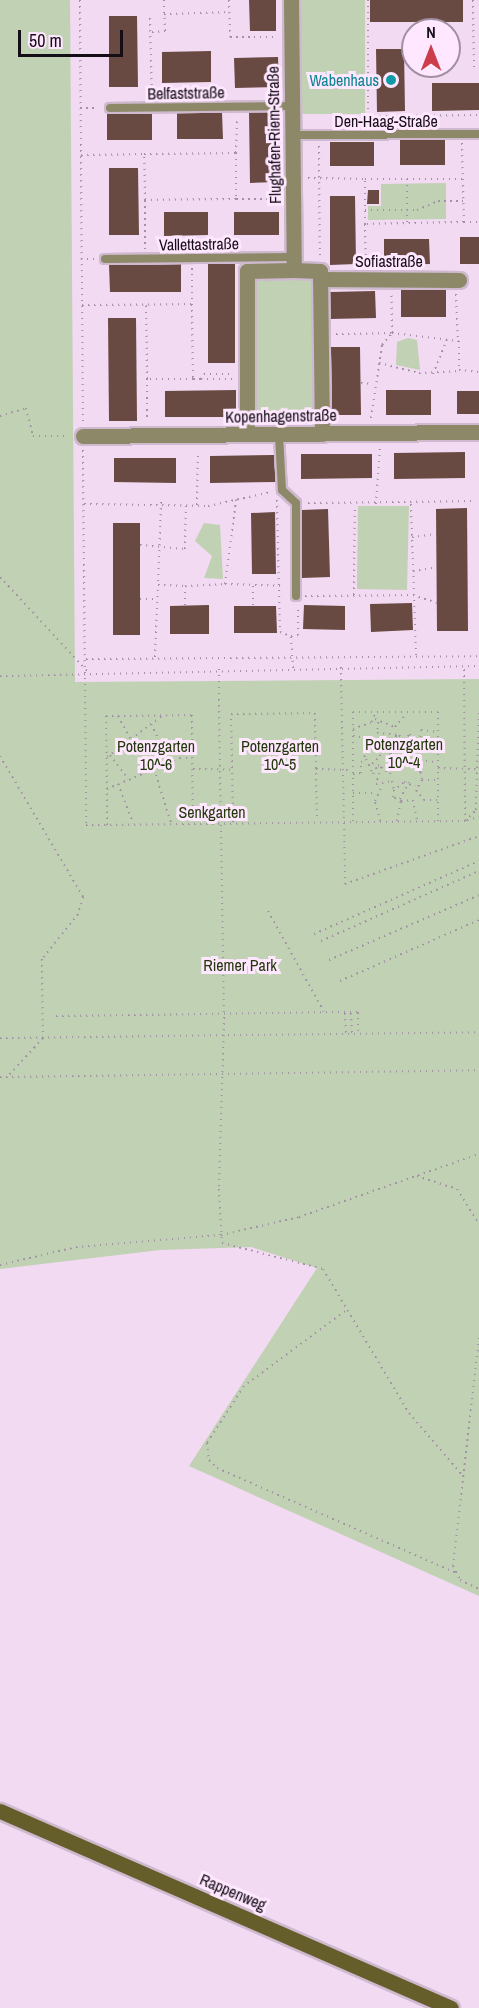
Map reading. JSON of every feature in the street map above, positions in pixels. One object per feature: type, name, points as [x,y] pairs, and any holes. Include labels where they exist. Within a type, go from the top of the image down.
[{"type":"street","name":"Flughafen-Riem-Straße","points":[[291,0],[293,263]]},
{"type":"street","points":[[247,434],[247,271],[293,263],[320,275],[322,434]]},
{"type":"street","name":"Sofiastraße","points":[[320,275],[366,279],[457,280]]},
{"type":"street","name":"Kopenhagenstraße","points":[[83,436],[479,432]]},
{"type":"street","name":"Rappenweg","points":[[0,1811],[451,2008]]},
{"type":"lane","name":"Belfaststraße","points":[[110,108],[292,106]]},
{"type":"lane","name":"Den-Haag-Straße","points":[[292,135],[479,134]]},
{"type":"lane","name":"Vallettastraße","points":[[105,259],[192,258],[293,263]]},
{"type":"lane","points":[[279,435],[282,490],[296,503],[296,597]]},
{"type":"path","points":[[80,0],[87,671],[86,825],[193,822],[465,821],[479,817]]},
{"type":"path","points":[[151,32],[165,31],[164,0]]},
{"type":"path","points":[[229,0],[230,37],[291,36]]},
{"type":"path","points":[[368,0],[368,134]]},
{"type":"path","points":[[472,0],[474,67]]},
{"type":"path","points":[[164,14],[230,12]]},
{"type":"path","points":[[150,18],[153,107]]},
{"type":"path","points":[[236,200],[237,106]]},
{"type":"path","points":[[80,108],[110,108]]},
{"type":"path","points":[[368,116],[479,115]]},
{"type":"path","points":[[462,134],[464,222]]},
{"type":"path","points":[[319,135],[320,275]]},
{"type":"path","points":[[81,155],[236,153]]},
{"type":"path","points":[[144,154],[146,258]]},
{"type":"path","points":[[293,178],[463,179]]},
{"type":"path","points":[[365,179],[366,279]]},
{"type":"path","points":[[407,179],[407,223]]},
{"type":"path","points":[[145,200],[293,199]]},
{"type":"path","points":[[365,210],[408,208],[463,201]]},
{"type":"path","points":[[365,224],[479,222]]},
{"type":"path","points":[[192,258],[193,379]]},
{"type":"path","points":[[457,280],[459,370]]},
{"type":"path","points":[[372,433],[373,384],[382,345],[392,333],[392,295]]},
{"type":"path","points":[[82,305],[192,304]]},
{"type":"path","points":[[146,305],[147,415]]},
{"type":"path","points":[[340,334],[392,333],[459,341]]},
{"type":"path","points":[[433,374],[447,340]]},
{"type":"path","points":[[379,363],[433,374],[459,370],[479,372]]},
{"type":"path","points":[[201,379],[204,374],[247,374]]},
{"type":"path","points":[[147,379],[231,379]]},
{"type":"path","points":[[361,383],[373,384]]},
{"type":"path","points":[[0,416],[26,408],[33,436],[83,436]]},
{"type":"path","points":[[196,505],[198,435]]},
{"type":"path","points":[[376,505],[380,447]]},
{"type":"path","points":[[84,504],[161,502],[196,505],[236,500],[277,491],[280,632],[291,636],[298,635],[296,597],[413,595],[437,603]]},
{"type":"path","points":[[225,584],[236,500]]},
{"type":"path","points":[[296,503],[376,505],[472,501]]},
{"type":"path","points":[[155,658],[154,599],[158,585],[162,544],[161,502]]},
{"type":"path","points":[[140,545],[162,544],[174,551],[185,549],[186,504]]},
{"type":"path","points":[[411,504],[413,595],[418,622],[416,655]]},
{"type":"path","points":[[354,596],[355,505]]},
{"type":"path","points":[[412,537],[436,534]]},
{"type":"path","points":[[413,572],[437,567]]},
{"type":"path","points":[[0,577],[87,671]]},
{"type":"path","points":[[158,585],[296,585]]},
{"type":"path","points":[[185,586],[185,605]]},
{"type":"path","points":[[253,586],[253,606]]},
{"type":"path","points":[[140,599],[154,599]]},
{"type":"path","points":[[291,636],[293,668]]},
{"type":"path","points":[[86,658],[479,656]]},
{"type":"path","points":[[0,676],[87,671],[479,666]]},
{"type":"path","points":[[464,667],[465,821]]},
{"type":"path","points":[[341,668],[345,884],[479,836]]},
{"type":"path","points":[[219,669],[224,1017],[224,1073],[220,1103],[222,1243],[323,1269],[409,1413],[463,1476]]},
{"type":"path","points":[[465,821],[477,803],[479,711]]},
{"type":"path","points":[[353,821],[353,712],[407,712],[438,712],[438,821]]},
{"type":"path","points":[[375,712],[376,733],[396,735],[404,741],[410,734],[414,746],[420,743],[421,730],[438,732]]},
{"type":"path","points":[[353,729],[377,721],[395,727],[405,720],[407,712]]},
{"type":"path","points":[[233,822],[231,714],[315,713],[317,821]]},
{"type":"path","points":[[107,825],[106,716],[192,715],[193,822]]},
{"type":"path","points":[[118,716],[131,739]]},
{"type":"path","points":[[108,756],[162,716]]},
{"type":"path","points":[[151,724],[170,762]]},
{"type":"path","points":[[396,735],[396,745]]},
{"type":"path","points":[[316,769],[362,772],[369,738],[353,736]]},
{"type":"path","points":[[372,764],[380,756],[378,744],[396,745],[403,749],[389,754],[396,758],[395,766],[390,774],[381,766]]},
{"type":"path","points":[[0,756],[83,897],[78,914],[42,959],[43,1038],[7,1077]]},
{"type":"path","points":[[108,756],[129,779]]},
{"type":"path","points":[[107,789],[170,762],[192,758]]},
{"type":"path","points":[[364,759],[372,764]]},
{"type":"path","points":[[395,766],[408,759],[416,763],[438,762]]},
{"type":"path","points":[[416,763],[414,768],[421,772],[422,780]]},
{"type":"path","points":[[372,764],[373,774],[381,766]]},
{"type":"path","points":[[381,766],[375,782],[382,786]]},
{"type":"path","points":[[438,768],[476,769]]},
{"type":"path","points":[[154,769],[171,823]]},
{"type":"path","points":[[193,769],[232,770]]},
{"type":"path","points":[[416,786],[422,780],[438,780]]},
{"type":"path","points":[[353,794],[376,793],[382,786],[392,781],[393,797],[413,800],[417,821]]},
{"type":"path","points":[[394,790],[409,782]]},
{"type":"path","points":[[409,782],[416,786],[424,800],[438,800]]},
{"type":"path","points":[[397,821],[401,800],[409,782]]},
{"type":"path","points":[[117,784],[134,824]]},
{"type":"path","points":[[376,793],[380,821]]},
{"type":"path","points":[[314,934],[479,861]]},
{"type":"path","points":[[321,941],[479,871]]},
{"type":"path","points":[[329,960],[479,895]]},
{"type":"path","points":[[268,911],[324,1012]]},
{"type":"path","points":[[340,981],[479,920]]},
{"type":"path","points":[[345,1012],[345,1034]]},
{"type":"path","points":[[351,1012],[352,1034]]},
{"type":"path","points":[[56,1016],[358,1012],[358,1034]]},
{"type":"path","points":[[0,1038],[479,1032]]},
{"type":"path","points":[[0,1077],[479,1070]]},
{"type":"path","points":[[0,1265],[76,1247],[221,1235],[299,1217],[479,1154]]},
{"type":"path","points":[[417,1176],[457,1189],[479,1224]]},
{"type":"path","points":[[346,1310],[244,1386],[207,1443],[209,1460],[217,1468],[456,1573],[479,1589]]},
{"type":"path","points":[[456,1573],[453,1566],[479,1338]]},
{"type":"green space","name":"Riemer Park","points":[[0,0],[70,0],[75,682],[479,679],[479,1596],[189,1466],[317,1268],[251,1247],[160,1250],[0,1269]]},
{"type":"green space","points":[[299,0],[365,0],[365,114],[299,114]]},
{"type":"green space","points":[[446,183],[446,219],[368,220],[368,206],[381,206],[381,184]]},
{"type":"green space","points":[[313,277],[314,424],[256,424],[254,278]]},
{"type":"green space","points":[[408,338],[417,340],[420,370],[396,365],[397,342]]},
{"type":"green space","points":[[358,506],[409,506],[407,590],[357,589]]},
{"type":"green space","points":[[204,523],[220,525],[223,579],[204,578],[212,556],[195,541]]},
{"type":"building","points":[[249,0],[276,0],[276,31],[250,31]]},
{"type":"building","points":[[370,0],[463,0],[463,22],[461,18],[401,18],[401,22],[370,22]]},
{"type":"building","points":[[109,16],[137,16],[138,87],[109,87]]},
{"type":"building","name":"Wabenhaus","points":[[376,49],[401,49],[401,78],[404,78],[405,111],[377,112]]},
{"type":"building","points":[[211,51],[211,82],[162,83],[162,52]]},
{"type":"building","points":[[278,57],[279,87],[235,88],[234,58]]},
{"type":"building","points":[[432,83],[479,83],[479,110],[432,111]]},
{"type":"building","points":[[249,112],[278,112],[278,182],[250,183]]},
{"type":"building","points":[[107,113],[152,114],[152,140],[107,140]]},
{"type":"building","points":[[177,113],[222,113],[223,139],[177,139]]},
{"type":"building","points":[[400,140],[445,140],[445,165],[400,165]]},
{"type":"building","points":[[330,142],[374,142],[374,166],[330,166]]},
{"type":"building","points":[[109,168],[138,168],[139,235],[109,235]]},
{"type":"building","points":[[368,190],[379,190],[379,204],[367,204]]},
{"type":"building","points":[[330,196],[355,196],[356,264],[330,265]]},
{"type":"building","points":[[164,212],[208,212],[208,235],[164,236]]},
{"type":"building","points":[[234,212],[279,212],[279,235],[234,235]]},
{"type":"building","points":[[460,237],[479,237],[479,264],[460,264]]},
{"type":"building","points":[[384,239],[429,239],[430,264],[384,265]]},
{"type":"building","points":[[181,264],[181,292],[110,292],[109,265]]},
{"type":"building","points":[[208,264],[235,264],[235,363],[208,363]]},
{"type":"building","points":[[401,290],[446,290],[446,317],[401,317]]},
{"type":"building","points":[[375,291],[376,318],[330,319],[330,292]]},
{"type":"building","points":[[108,318],[136,318],[137,421],[109,421]]},
{"type":"building","points":[[331,347],[360,347],[361,415],[332,415]]},
{"type":"building","points":[[236,390],[236,417],[165,417],[165,391]]},
{"type":"building","points":[[386,390],[431,390],[431,415],[386,415]]},
{"type":"building","points":[[457,391],[479,391],[479,414],[457,414]]},
{"type":"building","points":[[465,452],[465,478],[394,479],[394,453]]},
{"type":"building","points":[[301,454],[372,454],[372,478],[301,479]]},
{"type":"building","points":[[274,455],[276,482],[210,483],[210,456]]},
{"type":"building","points":[[114,458],[176,458],[176,483],[114,482]]},
{"type":"building","points":[[467,508],[468,631],[437,631],[436,509]]},
{"type":"building","points":[[328,509],[330,577],[302,578],[302,510]]},
{"type":"building","points":[[275,512],[276,574],[252,574],[251,513]]},
{"type":"building","points":[[113,523],[140,523],[140,635],[113,635]]},
{"type":"building","points":[[412,603],[413,630],[371,632],[370,604]]},
{"type":"building","points":[[209,605],[209,634],[170,634],[170,606]]},
{"type":"building","points":[[304,605],[345,606],[345,630],[303,629]]},
{"type":"building","points":[[234,606],[276,606],[277,633],[234,633]]},
{"type":"place","name":"Wabenhaus","points":[[391,80]]},
{"type":"park label","name":"Potenzgarten 10^-4","points":[[404,753]]},
{"type":"park label","name":"Potenzgarten 10^-6","points":[[156,755]]},
{"type":"park label","name":"Potenzgarten 10^-5","points":[[280,755]]},
{"type":"park label","name":"Senkgarten","points":[[212,812]]}]
